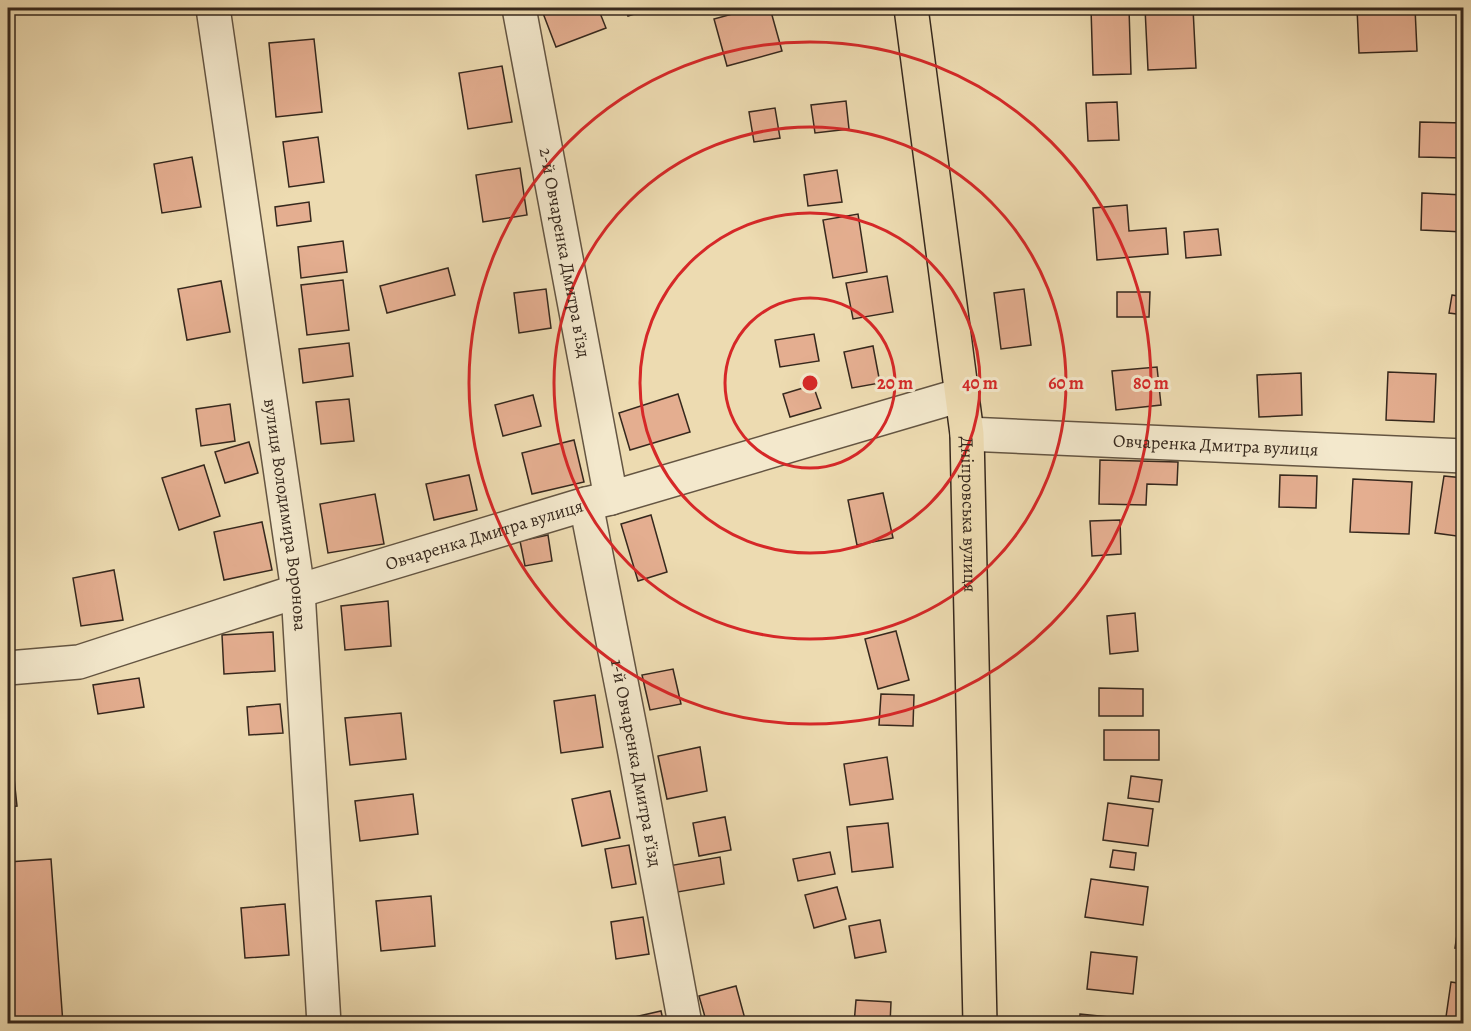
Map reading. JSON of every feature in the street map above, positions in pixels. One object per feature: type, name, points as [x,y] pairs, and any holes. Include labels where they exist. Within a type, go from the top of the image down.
[{"type":"highway","name":"Дніпровська вулиця","points":[[911,8],[968,434],[980,1023]]},
{"type":"street","name":"вулиця Володимира Воронова","points":[[213,8],[298,591],[324,1023]]},
{"type":"street","name":"2-й Овчаренка Дмитра в’їзд","points":[[519,8],[598,501]]},
{"type":"street","name":"Овчаренка Дмитра вулиця","points":[[8,668],[79,662],[298,591],[961,395]]},
{"type":"street","name":"Овчаренка Дмитра вулиця","points":[[968,434],[1464,456]]},
{"type":"street","name":"1-й Овчаренка Дмитра в’їзд","points":[[598,501],[636,759],[685,1023]]},
{"type":"building","points":[[541,8],[598,8],[606,28],[556,47]]},
{"type":"building","points":[[625,8],[653,8],[628,16]]},
{"type":"building","points":[[754,8],[770,8],[782,51],[727,66],[714,19]]},
{"type":"building","points":[[1091,8],[1129,8],[1131,74],[1093,75]]},
{"type":"building","points":[[1145,8],[1193,8],[1196,68],[1148,70]]},
{"type":"building","points":[[1357,8],[1415,8],[1417,51],[1359,53]]},
{"type":"building","points":[[314,39],[322,112],[276,117],[269,43]]},
{"type":"building","points":[[502,66],[512,122],[468,129],[459,73]]},
{"type":"building","points":[[846,101],[849,129],[815,133],[811,105]]},
{"type":"building","points":[[1117,102],[1119,140],[1088,141],[1086,103]]},
{"type":"building","points":[[775,108],[780,138],[754,142],[749,112]]},
{"type":"building","points":[[1420,122],[1464,123],[1464,158],[1419,157]]},
{"type":"building","points":[[318,137],[324,182],[289,187],[283,142]]},
{"type":"building","points":[[192,157],[201,207],[162,213],[154,164]]},
{"type":"building","points":[[520,168],[527,215],[483,222],[476,175]]},
{"type":"building","points":[[837,170],[842,202],[808,206],[804,175]]},
{"type":"building","points":[[1422,193],[1464,195],[1464,232],[1421,230]]},
{"type":"building","points":[[309,202],[311,221],[277,226],[275,207]]},
{"type":"building","points":[[1127,205],[1129,231],[1166,228],[1168,254],[1097,260],[1093,208]]},
{"type":"building","points":[[858,214],[867,272],[833,278],[823,220]]},
{"type":"building","points":[[1218,229],[1221,255],[1186,258],[1184,232]]},
{"type":"building","points":[[343,241],[347,272],[301,278],[298,247]]},
{"type":"building","points":[[448,268],[455,295],[387,313],[380,286]]},
{"type":"building","points":[[887,276],[893,312],[853,319],[846,283]]},
{"type":"building","points":[[343,280],[349,330],[307,335],[301,285]]},
{"type":"building","points":[[221,281],[230,332],[187,340],[178,289]]},
{"type":"building","points":[[546,289],[551,328],[519,333],[514,293]]},
{"type":"building","points":[[1024,289],[1031,345],[1001,349],[994,293]]},
{"type":"building","points":[[1117,292],[1150,292],[1149,317],[1117,317]]},
{"type":"building","points":[[1452,295],[1464,297],[1464,315],[1449,313]]},
{"type":"building","points":[[814,334],[819,361],[780,367],[775,340]]},
{"type":"building","points":[[349,343],[353,376],[303,383],[299,349]]},
{"type":"building","points":[[873,346],[880,383],[852,388],[844,352]]},
{"type":"building","points":[[1157,367],[1161,405],[1116,410],[1112,371]]},
{"type":"building","points":[[1388,372],[1436,374],[1434,422],[1386,420]]},
{"type":"building","points":[[1301,373],[1302,415],[1259,417],[1257,375]]},
{"type":"building","points":[[813,385],[821,408],[790,417],[783,394]]},
{"type":"building","points":[[678,394],[690,432],[630,450],[619,413]]},
{"type":"building","points":[[533,395],[541,426],[503,436],[495,405]]},
{"type":"building","points":[[349,399],[354,441],[321,444],[316,402]]},
{"type":"building","points":[[230,404],[235,441],[201,446],[196,409]]},
{"type":"building","points":[[574,440],[584,482],[532,494],[522,453]]},
{"type":"building","points":[[249,442],[258,473],[225,483],[215,452]]},
{"type":"building","points":[[1100,460],[1178,462],[1177,485],[1147,484],[1146,505],[1099,504]]},
{"type":"building","points":[[204,465],[220,516],[179,530],[162,478]]},
{"type":"building","points":[[469,475],[477,510],[434,520],[426,484]]},
{"type":"building","points":[[1280,475],[1317,476],[1316,508],[1279,507]]},
{"type":"building","points":[[1444,476],[1464,478],[1464,537],[1435,533]]},
{"type":"building","points":[[1353,479],[1412,482],[1409,534],[1350,532]]},
{"type":"building","points":[[883,493],[893,538],[857,545],[848,500]]},
{"type":"building","points":[[375,494],[384,544],[328,553],[320,504]]},
{"type":"building","points":[[651,515],[667,572],[638,581],[621,524]]},
{"type":"building","points":[[1120,520],[1121,554],[1092,556],[1090,521]]},
{"type":"building","points":[[262,522],[272,570],[224,580],[214,532]]},
{"type":"building","points":[[548,535],[552,561],[525,566],[520,541]]},
{"type":"building","points":[[114,570],[123,620],[81,626],[73,578]]},
{"type":"building","points":[[388,601],[391,646],[345,650],[341,606]]},
{"type":"building","points":[[1135,613],[1138,651],[1110,654],[1107,616]]},
{"type":"building","points":[[896,631],[909,680],[878,689],[865,639]]},
{"type":"building","points":[[273,632],[275,671],[224,674],[222,635]]},
{"type":"building","points":[[673,669],[681,704],[650,710],[642,675]]},
{"type":"building","points":[[139,678],[144,707],[98,714],[93,685]]},
{"type":"building","points":[[1099,688],[1143,689],[1143,716],[1099,716]]},
{"type":"building","points":[[881,694],[914,695],[913,726],[879,725]]},
{"type":"building","points":[[595,695],[603,747],[561,753],[554,701]]},
{"type":"building","points":[[280,704],[283,733],[249,735],[247,707]]},
{"type":"building","points":[[401,713],[406,759],[350,765],[345,718]]},
{"type":"building","points":[[8,721],[17,806],[8,807]]},
{"type":"building","points":[[1104,730],[1159,730],[1159,760],[1104,760]]},
{"type":"building","points":[[700,747],[707,791],[667,799],[658,756]]},
{"type":"building","points":[[887,757],[893,799],[850,805],[844,764]]},
{"type":"building","points":[[1131,776],[1162,780],[1159,802],[1128,798]]},
{"type":"building","points":[[610,791],[620,838],[582,846],[572,799]]},
{"type":"building","points":[[413,794],[418,834],[360,841],[355,801]]},
{"type":"building","points":[[1108,803],[1153,809],[1148,846],[1103,840]]},
{"type":"building","points":[[725,817],[731,850],[699,856],[693,823]]},
{"type":"building","points":[[888,823],[893,867],[852,872],[847,827]]},
{"type":"building","points":[[629,845],[636,884],[612,888],[605,849]]},
{"type":"building","points":[[1113,850],[1136,853],[1134,870],[1110,867]]},
{"type":"building","points":[[830,852],[835,874],[798,881],[793,859]]},
{"type":"building","points":[[720,857],[724,884],[672,893],[668,866]]},
{"type":"building","points":[[51,859],[63,1024],[8,1024],[8,862]]},
{"type":"building","points":[[1091,879],[1148,887],[1143,925],[1085,917]]},
{"type":"building","points":[[837,887],[846,919],[814,928],[805,895]]},
{"type":"building","points":[[431,896],[435,946],[381,951],[376,901]]},
{"type":"building","points":[[285,904],[289,955],[245,958],[241,908]]},
{"type":"building","points":[[1461,908],[1464,908],[1464,949],[1455,948]]},
{"type":"building","points":[[643,917],[649,954],[616,959],[611,922]]},
{"type":"building","points":[[880,920],[886,952],[855,958],[849,926]]},
{"type":"building","points":[[1091,952],[1137,957],[1133,994],[1087,989]]},
{"type":"building","points":[[1451,982],[1464,984],[1464,1024],[1445,1024]]},
{"type":"building","points":[[736,986],[745,1019],[728,1024],[707,1024],[699,996]]},
{"type":"building","points":[[856,1000],[891,1002],[890,1024],[854,1024]]},
{"type":"building","points":[[661,1011],[664,1024],[608,1023]]},
{"type":"building","points":[[1080,1014],[1118,1018],[1117,1024],[1079,1024]]},
{"type":"building","points":[[255,1017],[287,1017],[288,1024],[255,1024]]},
{"type":"building","points":[[440,1019],[440,1024],[388,1024]]}]
